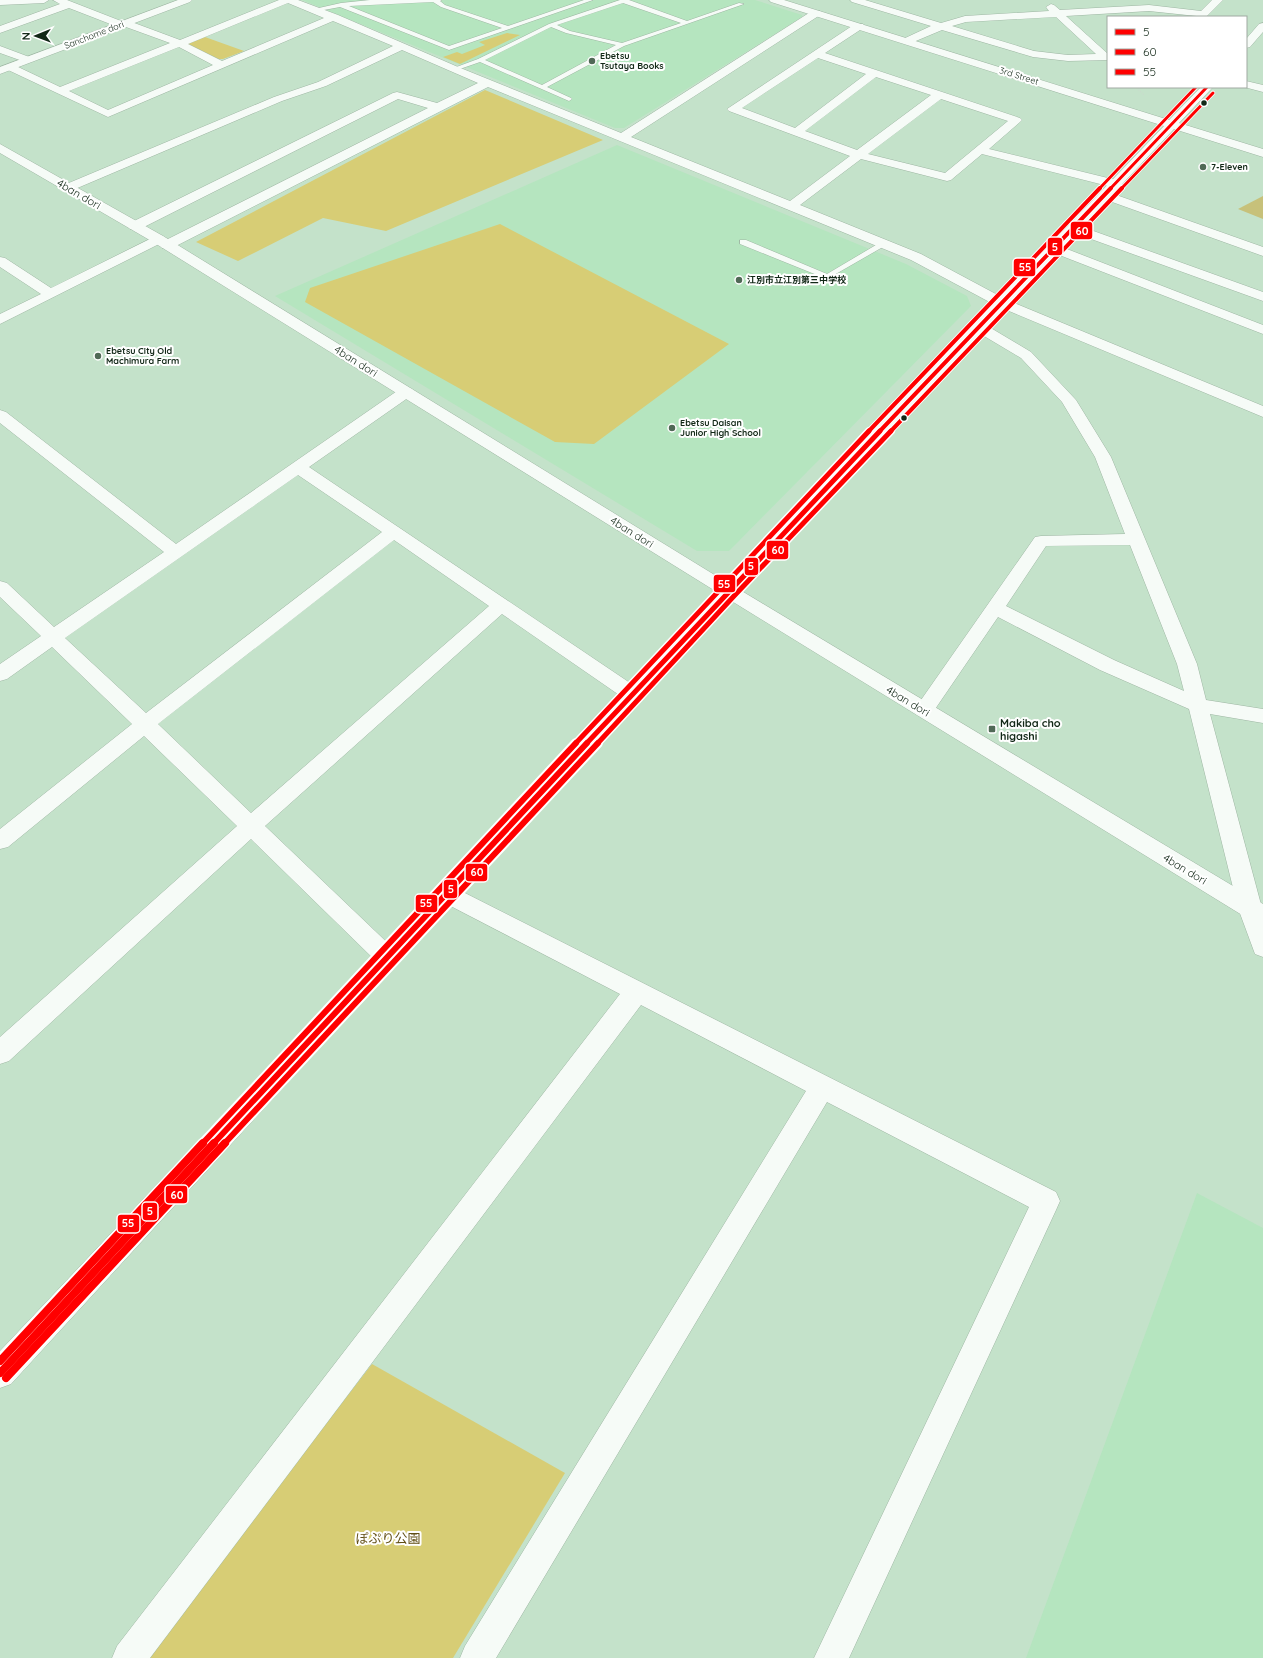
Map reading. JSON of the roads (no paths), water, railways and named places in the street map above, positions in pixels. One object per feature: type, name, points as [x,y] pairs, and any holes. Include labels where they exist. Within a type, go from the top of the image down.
[{"type":"street","points":[[0,2],[44,0]]},
{"type":"street","points":[[58,0],[179,43],[222,65]]},
{"type":"street","name":"Sanchome dori","points":[[5,69],[187,0]]},
{"type":"street","points":[[60,91],[288,0],[622,138],[916,257],[1002,303],[1263,412]]},
{"type":"street","name":"3rd Street","points":[[774,0],[1263,153]]},
{"type":"street","points":[[855,0],[1033,54],[1068,58],[1106,57]]},
{"type":"street","points":[[1044,0],[1106,57]]},
{"type":"street","points":[[907,41],[942,26],[965,19],[1057,12],[1149,8],[1201,16],[1218,0]]},
{"type":"street","points":[[0,30],[69,4]]},
{"type":"street","points":[[622,138],[816,13]]},
{"type":"street","points":[[5,69],[60,91],[108,114],[334,18]]},
{"type":"street","points":[[817,54],[1016,120],[947,177],[859,155],[733,109],[858,26]]},
{"type":"street","points":[[1247,44],[1263,26]]},
{"type":"street","points":[[68,188],[278,99],[322,84],[402,46]]},
{"type":"street","points":[[0,49],[28,60]]},
{"type":"street","points":[[797,132],[874,73]]},
{"type":"street","points":[[0,320],[488,82]]},
{"type":"street","points":[[1247,84],[1263,89]]},
{"type":"street","points":[[0,1373],[388,958],[728,591],[1206,88]]},
{"type":"street","points":[[791,206],[940,94]]},
{"type":"street","points":[[135,226],[397,95],[438,107]]},
{"type":"street","name":"4ban dori","points":[[0,148],[162,242],[728,591],[1256,912]]},
{"type":"street","points":[[980,150],[1116,184]]},
{"type":"street","points":[[1105,195],[1263,252]]},
{"type":"street","points":[[1074,228],[1263,297]]},
{"type":"street","points":[[1054,248],[1263,330]]},
{"type":"street","points":[[0,261],[51,294]]},
{"type":"street","points":[[979,327],[1026,355],[1068,400],[1104,457],[1187,664],[1256,912],[1263,947]]},
{"type":"street","points":[[0,674],[406,392]]},
{"type":"street","points":[[0,415],[175,552]]},
{"type":"street","points":[[298,467],[632,694]]},
{"type":"street","points":[[0,841],[145,724],[393,532]]},
{"type":"street","points":[[924,710],[1041,541],[1136,539]]},
{"type":"street","points":[[0,587],[388,958]]},
{"type":"street","points":[[0,1053],[251,826],[501,605]]},
{"type":"street","points":[[995,608],[1107,665],[1197,704],[1263,716]]},
{"type":"street","points":[[447,894],[1046,1201],[830,1658]]},
{"type":"street","points":[[129,1658],[637,991]]},
{"type":"street","points":[[477,1658],[822,1087]]},
{"type":"lane","points":[[434,0],[443,6],[507,28],[532,33]]},
{"type":"lane","points":[[314,10],[341,5],[439,0]]},
{"type":"lane","points":[[341,5],[449,48],[590,0]]},
{"type":"lane","points":[[542,87],[622,45],[741,4],[729,0]]},
{"type":"lane","points":[[454,69],[480,60],[532,33],[551,25],[624,1],[688,23]]},
{"type":"lane","points":[[551,25],[568,32],[622,45]]},
{"type":"lane","points":[[480,60],[569,99]]},
{"type":"lane","points":[[743,242],[826,277],[884,244]]},
{"type":"place","name":"Ebetsu Tsutaya Books","points":[[592,61]]},
{"type":"place","name":"7-Eleven","points":[[1203,167]]},
{"type":"place","name":"江別市立江別第三中学校","points":[[739,280]]},
{"type":"place","name":"Ebetsu City Old Machimura Farm","points":[[98,356]]},
{"type":"place","name":"Ebetsu Daisan Junior High School","points":[[672,428]]},
{"type":"place","name":"Makiba cho higashi","points":[[992,729]]},
{"type":"park label","name":"ぽぷり公園","points":[[388,1538]]}]
